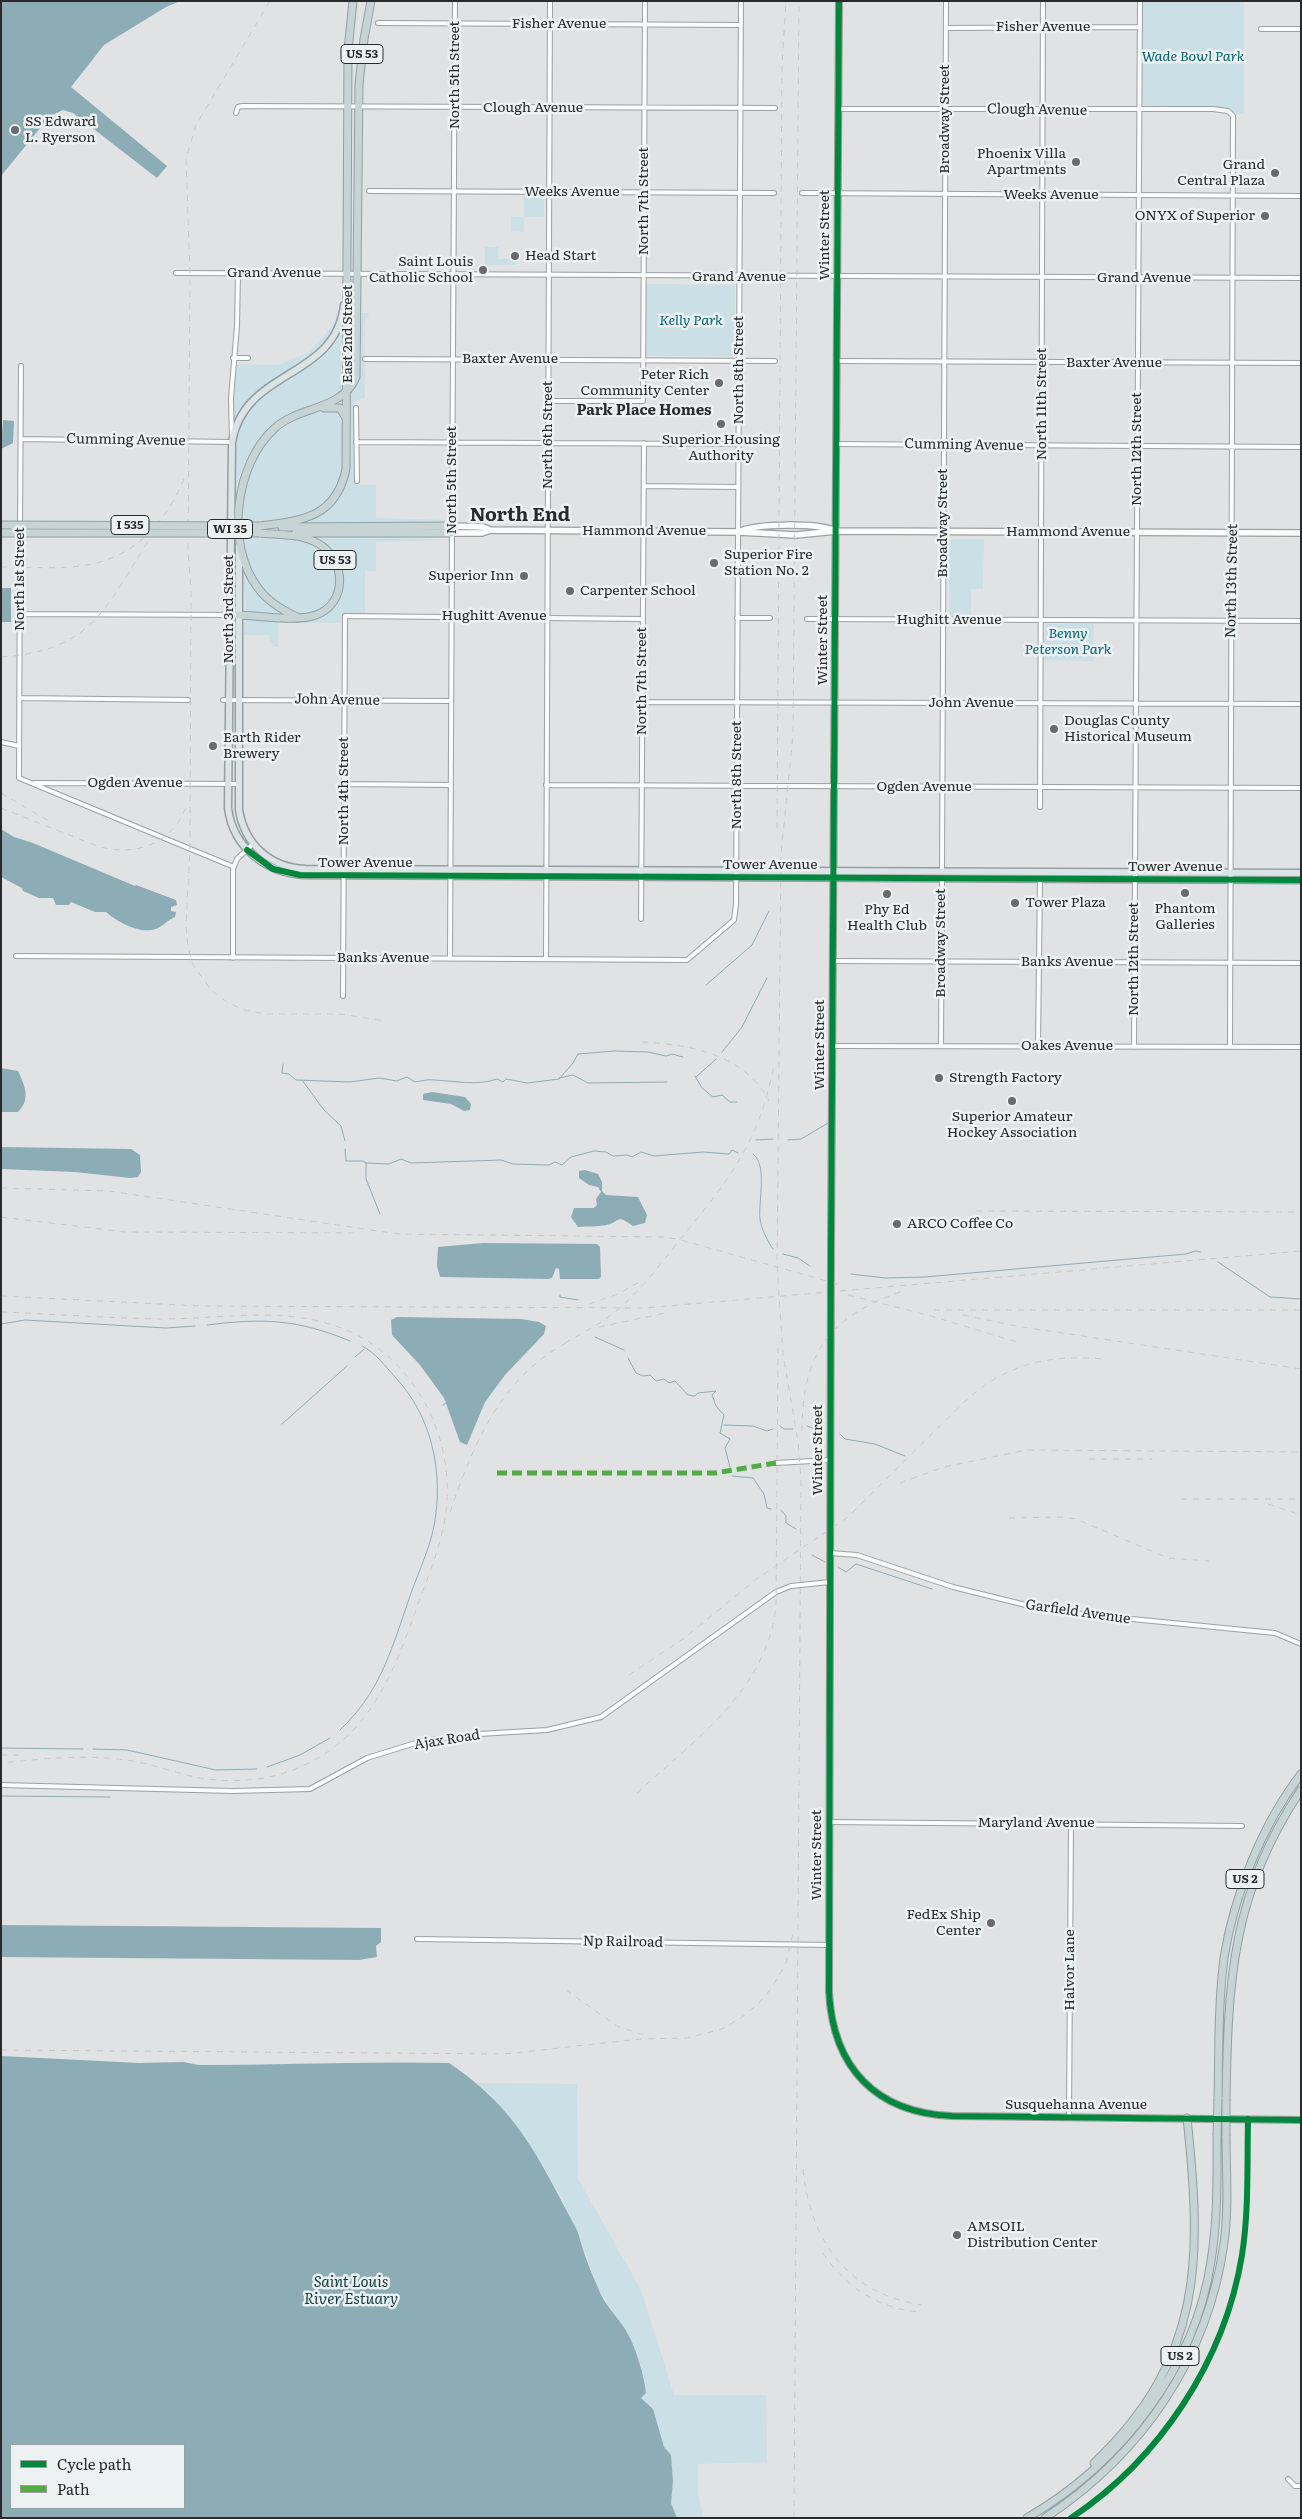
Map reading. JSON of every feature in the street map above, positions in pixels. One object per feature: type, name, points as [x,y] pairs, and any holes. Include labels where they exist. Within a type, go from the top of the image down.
[{"type":"highway","name":"East 2nd Street","points":[[348,392],[348,44],[352,1]]},
{"type":"highway","name":"East 2nd Street","points":[[348,392],[356,377],[358,367],[359,107],[361,61],[371,1]]},
{"type":"highway","points":[[275,428],[290,417],[332,401],[348,392]]},
{"type":"highway","name":"US 53","points":[[259,529],[299,520],[319,512],[340,489],[347,458],[348,392]]},
{"type":"highway","points":[[275,428],[323,408],[340,408],[346,417],[347,458]]},
{"type":"highway","name":"North 3rd Street","points":[[239,534],[241,486],[250,460],[275,428]]},
{"type":"highway","name":"I 535","points":[[1,525],[452,530]]},
{"type":"highway","name":"US 53","points":[[259,529],[312,540],[327,550],[340,571],[340,587],[334,602],[318,614],[297,617]]},
{"type":"highway","name":"I 535","points":[[1,533],[259,529]]},
{"type":"highway","points":[[239,534],[246,565],[258,589],[273,604],[297,617]]},
{"type":"highway","points":[[239,616],[297,617]]},
{"type":"highway","name":"US 2","points":[[1027,2518],[1075,2485],[1111,2454],[1155,2400],[1177,2362],[1194,2324],[1211,2262],[1216,2210],[1220,2004],[1225,1957],[1241,1892],[1256,1850],[1276,1810],[1301,1774]]},
{"type":"highway","name":"US 2","points":[[1045,2518],[1081,2492],[1119,2459],[1163,2406],[1186,2366],[1210,2304],[1224,2241],[1230,1988],[1241,1920],[1266,1851],[1301,1790]]},
{"type":"highway","points":[[1075,2485],[1123,2433],[1148,2400],[1170,2360],[1183,2324],[1192,2278],[1195,2242],[1187,2118]]},
{"type":"main road","name":"WI 35","points":[[232,442],[239,418],[250,400],[311,360],[333,340],[341,322],[348,276]]},
{"type":"main road","name":"North 3rd Street","points":[[232,442],[226,700],[228,784],[230,820],[236,834],[247,850]]},
{"type":"main road","name":"North 3rd Street","points":[[239,534],[240,815],[253,844]]},
{"type":"main road","name":"Tower Avenue","points":[[253,844],[267,857],[288,867],[344,872]]},
{"type":"main road","name":"Tower Avenue","points":[[247,850],[265,864],[297,875],[344,872],[1134,876],[1231,876],[1301,873]]},
{"type":"main road","name":"Tower Avenue","points":[[1231,876],[1301,880]]},
{"type":"street","name":"North 5th Street","points":[[450,958],[455,1]]},
{"type":"street","name":"North 6th Street","points":[[546,959],[550,1]]},
{"type":"street","name":"North 7th Street","points":[[548,401],[643,401],[645,1]]},
{"type":"street","name":"North 8th Street","points":[[735,918],[741,1]]},
{"type":"street","name":"Winter Street","points":[[839,1],[836,786],[830,1460],[830,1822],[827,1841],[830,1992],[833,2025],[844,2056],[862,2080]]},
{"type":"street","name":"Broadway Street","points":[[941,1046],[946,1]]},
{"type":"street","name":"North 11th Street","points":[[1040,807],[1043,1]]},
{"type":"street","name":"North 12th Street","points":[[1134,1047],[1140,1]]},
{"type":"street","name":"Fisher Avenue","points":[[378,23],[740,25]]},
{"type":"street","name":"Fisher Avenue","points":[[946,28],[1140,27]]},
{"type":"street","points":[[1261,29],[1301,29]]},
{"type":"street","name":"Clough Avenue","points":[[236,113],[238,107],[242,106],[775,108]]},
{"type":"street","name":"Clough Avenue","points":[[838,109],[1213,109],[1228,111],[1233,116]]},
{"type":"street","name":"North 13th Street","points":[[1230,1047],[1234,278],[1233,116]]},
{"type":"street","name":"Weeks Avenue","points":[[369,191],[774,193]]},
{"type":"street","name":"Weeks Avenue","points":[[802,193],[1301,196]]},
{"type":"street","name":"Grand Avenue","points":[[176,273],[348,276],[357,274],[454,274],[944,278],[1301,278]]},
{"type":"street","name":"North 3rd Street","points":[[232,442],[230,408],[237,326],[238,273]]},
{"type":"street","points":[[233,358],[248,358]]},
{"type":"street","name":"Baxter Avenue","points":[[365,359],[775,361]]},
{"type":"street","name":"Baxter Avenue","points":[[838,361],[1301,363]]},
{"type":"street","name":"North 1st Street","points":[[21,366],[19,778],[32,783]]},
{"type":"street","points":[[356,408],[357,481]]},
{"type":"street","name":"Cumming Avenue","points":[[20,439],[232,442]]},
{"type":"street","points":[[356,442],[738,444]]},
{"type":"street","name":"North 7th Street","points":[[641,919],[644,443]]},
{"type":"street","name":"Cumming Avenue","points":[[837,444],[1301,447]]},
{"type":"street","points":[[644,486],[738,487]]},
{"type":"street","name":"Hammond Avenue","points":[[452,530],[483,526],[490,530],[738,532],[766,527],[822,527],[836,531],[1301,533]]},
{"type":"street","points":[[20,614],[239,616]]},
{"type":"street","name":"Hughitt Avenue","points":[[345,616],[642,618]]},
{"type":"street","name":"North 4th Street","points":[[343,996],[345,616]]},
{"type":"street","points":[[737,618],[770,618]]},
{"type":"street","name":"Hughitt Avenue","points":[[807,619],[1301,621]]},
{"type":"street","points":[[19,698],[188,700]]},
{"type":"street","name":"John Avenue","points":[[226,700],[451,701]]},
{"type":"street","name":"John Avenue","points":[[642,702],[1301,704]]},
{"type":"street","points":[[1,742],[19,746]]},
{"type":"street","points":[[32,783],[234,868]]},
{"type":"street","name":"Ogden Avenue","points":[[32,783],[239,784]]},
{"type":"street","points":[[344,784],[451,784]]},
{"type":"street","name":"Ogden Avenue","points":[[546,785],[1301,788]]},
{"type":"street","points":[[233,958],[234,868],[237,859],[253,844]]},
{"type":"street","points":[[1038,1046],[1040,875]]},
{"type":"street","name":"Banks Avenue","points":[[16,956],[687,960],[735,918]]},
{"type":"street","name":"Banks Avenue","points":[[833,961],[1301,963]]},
{"type":"street","name":"Oakes Avenue","points":[[833,1046],[1301,1047]]},
{"type":"street","points":[[776,1463],[830,1460]]},
{"type":"street","name":"Garfield Avenue","points":[[830,1553],[853,1555],[953,1587],[1050,1611],[1276,1633],[1301,1644]]},
{"type":"street","name":"Ajax Road","points":[[1,1786],[234,1791],[310,1789],[367,1758],[422,1742],[479,1734],[547,1730],[601,1717],[776,1592],[791,1586],[830,1582]]},
{"type":"street","name":"Maryland Avenue","points":[[830,1822],[1242,1826]]},
{"type":"street","name":"Halvor Lane","points":[[1069,2117],[1071,1824]]},
{"type":"street","name":"Np Railroad","points":[[417,1939],[830,1946]]},
{"type":"street","name":"Susquehanna Avenue","points":[[862,2080],[890,2102],[926,2114],[1301,2120]]},
{"type":"street","points":[[1288,2479],[1295,2486],[1301,2486]]},
{"type":"green space","name":"Wade Bowl Park","points":[[1143,1],[1244,1],[1244,112],[1236,115],[1232,110],[1221,108],[1143,105]]},
{"type":"green space","points":[[524,196],[544,197],[544,217],[524,217]]},
{"type":"green space","points":[[511,217],[524,217],[524,232],[511,231]]},
{"type":"green space","points":[[485,247],[498,247],[498,259],[516,259],[516,265],[485,265]]},
{"type":"green space","points":[[352,282],[354,373],[350,382],[350,284]]},
{"type":"green space","name":"Kelly Park","points":[[647,284],[735,285],[735,356],[647,356]]},
{"type":"green space","points":[[362,313],[368,313],[369,315],[364,322],[365,398],[355,401],[353,410],[355,482],[359,485],[376,485],[376,518],[446,520],[442,523],[293,524],[311,518],[343,489],[349,394],[359,375]]},
{"type":"green space","points":[[342,314],[334,334],[312,356],[257,391],[241,407],[233,423],[236,364],[278,365],[310,352]]},
{"type":"green space","points":[[344,331],[343,391],[285,416],[260,438],[245,461],[238,480],[234,512],[236,438],[245,415],[263,395],[322,358]]},
{"type":"green space","points":[[330,409],[338,410],[341,415],[344,435],[344,460],[340,479],[332,497],[318,511],[309,515],[259,522],[259,538],[290,539],[308,542],[319,547],[333,564],[336,585],[333,595],[326,604],[316,611],[300,614],[272,599],[256,580],[247,556],[245,543],[245,495],[249,475],[257,456],[270,439],[283,428],[298,420]]},
{"type":"green space","points":[[306,535],[369,535],[445,540],[376,542],[376,571],[365,571],[365,613],[342,614],[341,623],[278,623],[278,647],[274,647],[268,635],[244,635],[244,623],[247,619],[304,619],[336,603],[344,584],[339,561],[325,544]]},
{"type":"green space","points":[[952,539],[984,539],[983,589],[971,589],[971,617],[951,617],[949,614],[949,544]]},
{"type":"green space","points":[[242,560],[247,573],[287,614],[252,613],[246,610]]},
{"type":"green space","name":"Benny Peterson Park","points":[[1045,624],[1094,624],[1093,661],[1043,660]]},
{"type":"green space","points":[[476,2083],[577,2084],[578,2179],[641,2290],[674,2395],[766,2395],[767,2462],[698,2464],[698,2493],[704,2518],[677,2518],[670,2503],[673,2481],[671,2455],[664,2447],[651,2407],[641,2398],[641,2369],[632,2343],[598,2289],[577,2229],[568,2215],[561,2196],[535,2153],[489,2093]]},
{"type":"water","points":[[180,1],[166,7],[104,45],[71,87],[167,166],[157,178],[73,113],[63,110],[50,116],[1,176],[1,2]]},
{"type":"water","points":[[3,420],[14,421],[13,443],[1,449]]},
{"type":"water","points":[[1,588],[11,588],[11,622],[1,622]]},
{"type":"water","points":[[1,829],[14,837],[33,843],[135,886],[176,900],[177,905],[171,907],[171,911],[176,912],[175,917],[152,930],[138,929],[123,924],[106,912],[95,912],[71,902],[69,905],[56,905],[53,898],[39,898],[23,891],[22,888],[1,877]]},
{"type":"water","points":[[1,1068],[18,1071],[23,1082],[26,1097],[18,1112],[1,1112]]},
{"type":"water","points":[[432,1092],[465,1097],[471,1104],[470,1110],[464,1111],[451,1104],[423,1100],[423,1094]]},
{"type":"water","points":[[1,1147],[131,1149],[140,1155],[141,1172],[138,1177],[130,1178],[75,1172],[1,1169]]},
{"type":"water","points":[[585,1170],[598,1174],[602,1182],[602,1191],[606,1195],[638,1197],[647,1215],[645,1223],[633,1226],[621,1219],[606,1225],[578,1227],[571,1217],[574,1208],[594,1208],[597,1205],[596,1199],[601,1192],[598,1187],[589,1185],[579,1178],[579,1171]]},
{"type":"water","points":[[483,1243],[597,1244],[600,1247],[601,1277],[599,1279],[560,1279],[559,1269],[556,1268],[552,1278],[548,1279],[440,1277],[437,1266],[438,1247]]},
{"type":"water","points":[[397,1317],[521,1319],[539,1322],[546,1326],[544,1334],[505,1375],[485,1402],[467,1445],[460,1442],[444,1398],[420,1365],[392,1335],[391,1320]]},
{"type":"water","points":[[1,1925],[381,1928],[381,1942],[376,1946],[377,1957],[359,1960],[1,1957]]},
{"type":"water","name":"Saint Louis River Estuary","points":[[1,2056],[139,2063],[183,2062],[199,2065],[449,2063],[473,2080],[510,2117],[538,2158],[576,2228],[587,2262],[601,2294],[625,2329],[636,2351],[646,2393],[641,2398],[653,2409],[664,2447],[671,2455],[673,2481],[671,2503],[677,2518],[1,2518]]},
{"type":"waterway","points":[[706,985],[752,945],[769,911]]},
{"type":"waterway","points":[[722,1052],[742,1027],[767,978]]},
{"type":"waterway","points":[[283,1064],[282,1073],[289,1074],[296,1080],[350,1082],[379,1078],[397,1081],[407,1077],[415,1082],[432,1080],[475,1083],[497,1079],[503,1082],[506,1079],[527,1083],[559,1079],[578,1054],[615,1051],[648,1052],[666,1056],[672,1054],[683,1057]]},
{"type":"waterway","points":[[696,1077],[716,1059]]},
{"type":"waterway","points":[[559,1078],[573,1075],[588,1083],[667,1082]]},
{"type":"waterway","points":[[695,1076],[702,1088],[713,1097],[722,1095],[730,1102],[737,1102]]},
{"type":"waterway","points":[[302,1080],[324,1110],[341,1126],[345,1141]]},
{"type":"waterway","points":[[788,1140],[801,1139],[828,1123]]},
{"type":"waterway","points":[[756,1140],[773,1139]]},
{"type":"waterway","points":[[345,1149],[346,1161],[363,1161],[366,1163],[366,1179],[380,1214]]},
{"type":"waterway","points":[[366,1163],[389,1164],[401,1159],[411,1163],[501,1160],[513,1164],[549,1165],[555,1162],[562,1165],[571,1157],[594,1151],[606,1152],[613,1156],[627,1155],[632,1157],[641,1152],[654,1156],[703,1152],[729,1154],[732,1150],[738,1153]]},
{"type":"waterway","points":[[753,1154],[758,1159],[760,1166],[761,1223],[773,1249]]},
{"type":"waterway","points":[[851,1274],[885,1278],[925,1277],[1186,1254],[1195,1251],[1201,1252]]},
{"type":"waterway","points":[[783,1254],[798,1258],[810,1266]]},
{"type":"waterway","points":[[1218,1262],[1270,1297],[1301,1299]]},
{"type":"waterway","points":[[560,1295],[560,1297],[578,1300]]},
{"type":"waterway","points":[[1,1324],[25,1320],[166,1328],[195,1326]]},
{"type":"waterway","points":[[207,1325],[246,1321],[280,1322],[313,1328],[350,1341]]},
{"type":"waterway","points":[[595,1337],[624,1350]]},
{"type":"waterway","points":[[340,1730],[365,1702],[389,1656],[429,1546],[437,1506],[436,1466],[432,1446],[418,1409],[408,1392],[384,1364],[362,1346]]},
{"type":"waterway","points":[[355,1357],[364,1349]]},
{"type":"waterway","points":[[628,1358],[636,1373],[643,1376],[650,1375],[656,1381],[664,1379],[669,1383],[675,1381],[688,1395],[695,1396],[698,1393],[716,1391],[712,1395],[716,1406],[724,1415],[720,1433],[730,1439],[725,1448],[730,1467]]},
{"type":"waterway","points":[[282,1424],[347,1366]]},
{"type":"waterway","points":[[724,1425],[753,1426],[767,1431],[773,1429]]},
{"type":"waterway","points":[[780,1426],[784,1429],[793,1429]]},
{"type":"waterway","points":[[807,1426],[824,1432]]},
{"type":"waterway","points":[[840,1434],[845,1439],[875,1444],[905,1456]]},
{"type":"waterway","points":[[732,1476],[753,1478],[764,1494],[767,1508],[771,1509]]},
{"type":"waterway","points":[[781,1510],[786,1516],[786,1523],[796,1529]]},
{"type":"waterway","points":[[812,1555],[825,1562]]},
{"type":"waterway","points":[[838,1567],[846,1572],[856,1564],[932,1589]]},
{"type":"waterway","points":[[267,1767],[300,1755],[330,1738]]},
{"type":"waterway","points":[[1,1748],[83,1749]]},
{"type":"waterway","points":[[93,1749],[127,1750],[216,1770],[257,1769]]},
{"type":"waterway","points":[[1,1796],[110,1797]]},
{"type":"railway","points":[[270,1],[196,125],[186,159],[190,273],[188,550],[191,591],[190,849],[186,926],[188,947],[193,965],[212,991],[227,1002],[244,1010],[265,1014],[340,1014],[385,1021]]},
{"type":"railway","points":[[777,828],[782,65],[786,1]]},
{"type":"railway","points":[[794,2518],[801,1479],[798,1441],[783,1354],[777,1266],[781,854],[793,735],[799,1]]},
{"type":"railway","points":[[1,567],[43,568],[82,566],[118,555],[135,545],[152,530],[176,496],[186,474]]},
{"type":"railway","points":[[1,657],[32,653],[57,646],[77,635],[94,621],[108,604],[150,538]]},
{"type":"railway","points":[[1,793],[49,821]]},
{"type":"railway","points":[[1,808],[97,846],[125,850],[152,844],[163,837],[174,828],[187,803]]},
{"type":"railway","points":[[642,1042],[697,1049],[714,1055],[746,1073],[759,1085],[769,1101]]},
{"type":"railway","points":[[565,1343],[606,1319],[622,1306],[642,1286],[718,1192],[752,1135],[761,1114],[774,1065]]},
{"type":"railway","points":[[1,1188],[109,1191],[398,1234],[664,1237],[681,1240],[841,1285]]},
{"type":"railway","points":[[976,1211],[1301,1212]]},
{"type":"railway","points":[[1,1217],[125,1232],[358,1233]]},
{"type":"railway","points":[[1,1296],[201,1306],[644,1308],[1301,1251]]},
{"type":"railway","points":[[589,1304],[618,1294],[641,1281]]},
{"type":"railway","points":[[802,1431],[803,1403],[808,1379],[815,1358],[826,1340],[840,1325],[858,1311],[906,1290]]},
{"type":"railway","points":[[848,1295],[931,1316],[1017,1342]]},
{"type":"railway","points":[[934,1310],[1301,1310]]},
{"type":"railway","points":[[1,1312],[161,1319],[258,1315],[282,1316],[330,1324],[353,1333],[376,1347],[396,1364],[413,1384],[427,1407],[438,1432],[444,1458],[447,1485],[446,1511],[438,1548],[408,1633],[387,1682],[359,1724],[319,1758],[282,1774],[259,1779],[235,1781],[200,1778],[144,1763],[110,1758],[63,1758],[1,1763]]},
{"type":"railway","points":[[599,1327],[665,1313]]},
{"type":"railway","points":[[963,1315],[1016,1326],[1301,1369]]},
{"type":"railway","points":[[450,1512],[480,1437],[508,1392],[546,1356],[570,1341]]},
{"type":"railway","points":[[637,1793],[704,1733],[725,1711],[744,1688],[759,1663],[770,1635],[776,1605],[778,1348]]},
{"type":"railway","points":[[629,1675],[683,1639],[758,1578],[848,1517],[964,1402],[980,1389],[1012,1370],[1029,1364],[1064,1358],[1103,1359]]},
{"type":"railway","points":[[900,1483],[944,1467],[1027,1450],[1301,1452]]},
{"type":"railway","points":[[1089,1459],[1152,1459]]},
{"type":"railway","points":[[1181,1499],[1301,1499]]},
{"type":"railway","points":[[1268,1504],[1301,1515]]},
{"type":"railway","points":[[1009,1518],[1061,1517],[1076,1519],[1168,1558],[1209,1561]]},
{"type":"railway","points":[[1,1755],[21,1755]]},
{"type":"railway","points":[[1,2050],[505,2054],[640,2039],[687,2038],[722,2029],[741,2018],[759,2003],[771,1989],[786,1963],[793,1934]]},
{"type":"railway","points":[[566,1990],[617,2026],[644,2035]]},
{"type":"railway","points":[[803,2169],[807,2195],[814,2219],[824,2241],[837,2260],[854,2276],[873,2289],[896,2299],[922,2305]]},
{"type":"railway","points":[[823,2253],[842,2276],[865,2294],[892,2307],[922,2312]]},
{"type":"marked path","points":[[497,1473],[715,1473],[776,1463]]},
{"type":"cycle path","points":[[839,1],[831,1243],[829,1992],[832,2019],[839,2043],[850,2064],[864,2081],[881,2095],[901,2106],[925,2113],[952,2116],[1301,2120]]},
{"type":"cycle path","points":[[247,850],[273,869],[300,875],[1301,880]]},
{"type":"cycle path","points":[[1071,2518],[1103,2494],[1133,2467],[1160,2437],[1184,2404],[1204,2369],[1221,2332],[1233,2294],[1242,2255],[1246,2221],[1248,2119]]},
{"type":"place","name":"SS Edward L. Ryerson","points":[[15,130]]},
{"type":"place","name":"Phoenix Villa Apartments","points":[[1076,162]]},
{"type":"place","name":"Grand Central Plaza","points":[[1275,173]]},
{"type":"place","name":"ONYX of Superior","points":[[1265,216]]},
{"type":"place","name":"Head Start","points":[[515,256]]},
{"type":"place","name":"Saint Louis Catholic School","points":[[483,270]]},
{"type":"place","name":"Peter Rich Community Center","points":[[719,383]]},
{"type":"place","name":"Superior Housing Authority","points":[[721,424]]},
{"type":"place","name":"Superior Fire Station No. 2","points":[[714,563]]},
{"type":"place","name":"Superior Inn","points":[[524,576]]},
{"type":"place","name":"Carpenter School","points":[[570,591]]},
{"type":"place","name":"Douglas County Historical Museum","points":[[1054,729]]},
{"type":"place","name":"Earth Rider Brewery","points":[[213,746]]},
{"type":"place","name":"Phantom Galleries","points":[[1185,893]]},
{"type":"place","name":"Phy Ed Health Club","points":[[887,894]]},
{"type":"place","name":"Tower Plaza","points":[[1015,903]]},
{"type":"place","name":"Strength Factory","points":[[939,1078]]},
{"type":"place","name":"Superior Amateur Hockey Association","points":[[1012,1101]]},
{"type":"place","name":"ARCO Coffee Co","points":[[897,1224]]},
{"type":"place","name":"FedEx Ship Center","points":[[991,1923]]},
{"type":"place","name":"AMSOIL Distribution Center","points":[[957,2235]]},
{"type":"district","name":"Park Place Homes","points":[[644,411]]},
{"type":"district","name":"North End","points":[[520,515]]}]
